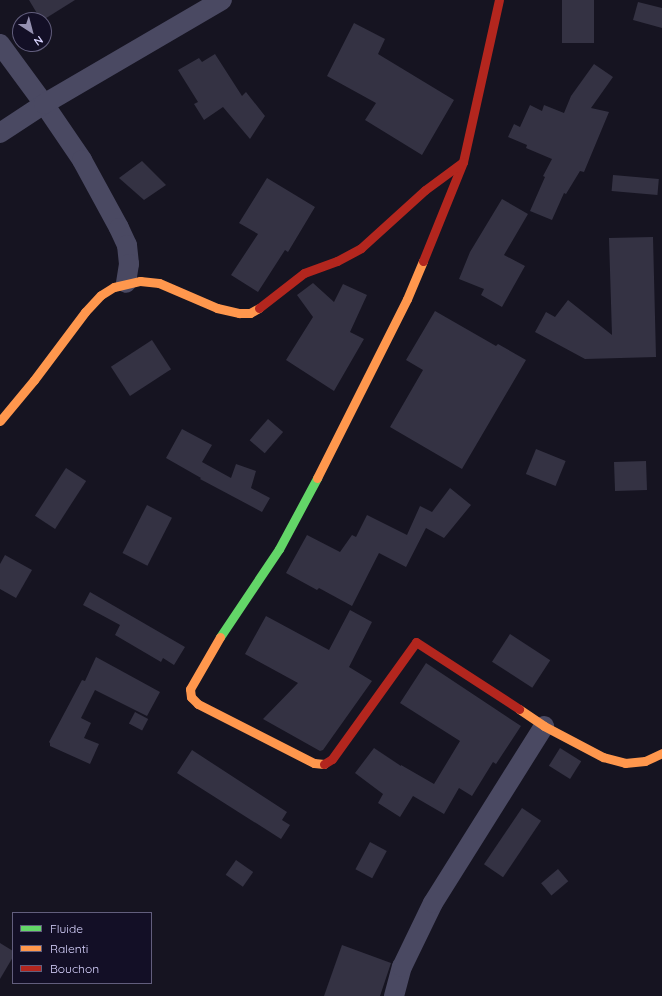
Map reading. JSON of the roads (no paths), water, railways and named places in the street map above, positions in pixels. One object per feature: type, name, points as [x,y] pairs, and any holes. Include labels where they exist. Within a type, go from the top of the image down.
[{"type":"street","points":[[0,133],[44,104],[222,0]]},
{"type":"street","points":[[499,0],[464,162],[436,233],[407,299],[324,465],[279,549],[231,619],[190,689],[191,697],[198,704],[314,762],[324,764],[332,759],[416,642],[544,726],[603,757],[626,763],[645,761],[662,753]]},
{"type":"street","points":[[0,44],[44,104],[82,160],[119,228],[127,245],[129,264],[126,283]]},
{"type":"street","points":[[0,420],[34,380],[85,312],[101,295],[114,287],[140,281],[158,283],[217,308],[239,313],[250,313],[262,307],[304,273],[337,262],[360,248],[425,190],[464,162]]},
{"type":"street","points":[[394,996],[402,967],[433,903],[544,726]]}]
